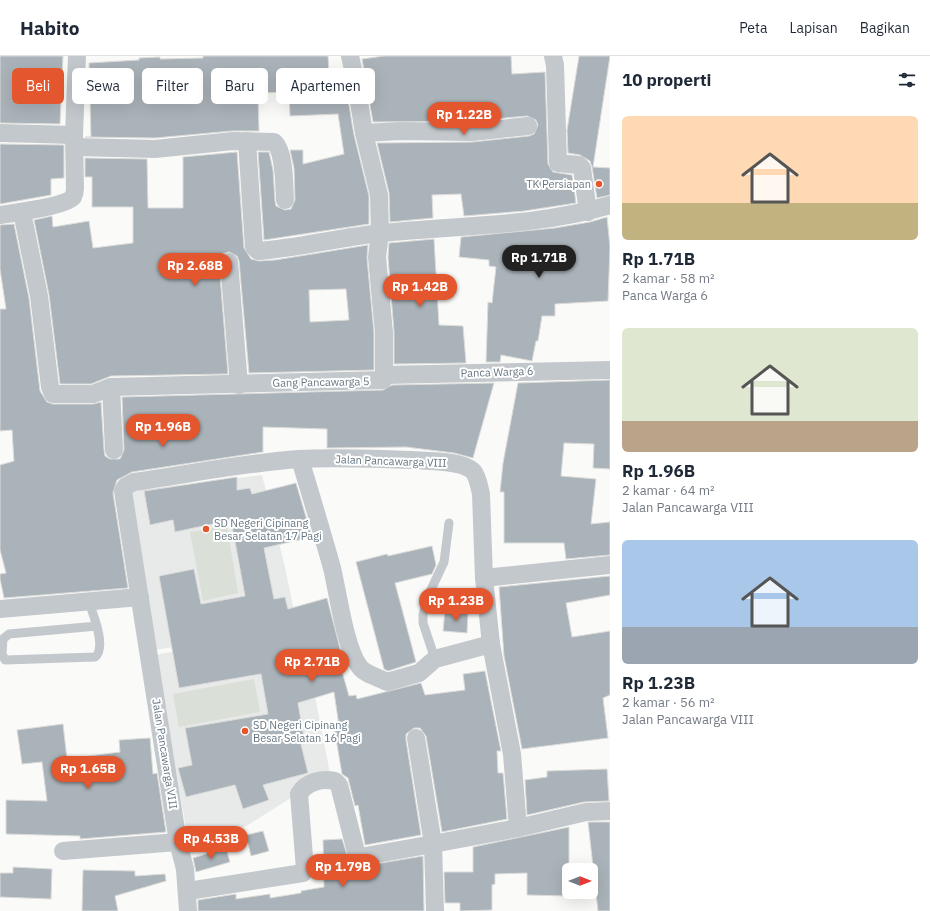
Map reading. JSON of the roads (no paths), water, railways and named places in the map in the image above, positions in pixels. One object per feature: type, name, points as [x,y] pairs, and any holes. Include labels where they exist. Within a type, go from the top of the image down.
[{"type":"street","points":[[0,215],[22,212],[67,201],[73,196],[75,188],[74,141],[77,56]]},
{"type":"street","name":"Gang Pancawarga 5","points":[[22,212],[39,296],[50,387],[53,394],[93,394],[112,387],[239,385],[383,380],[384,333],[377,257],[380,233],[379,195],[364,133],[350,56]]},
{"type":"street","points":[[553,56],[555,65],[558,163],[579,165],[582,168],[588,212]]},
{"type":"street","points":[[364,133],[472,132],[528,126]]},
{"type":"street","points":[[0,133],[155,150],[247,141],[274,142],[279,146],[284,174],[285,200]]},
{"type":"street","points":[[247,141],[251,221],[256,250],[280,249],[380,233],[505,223],[588,212],[610,206]]},
{"type":"street","points":[[229,262],[239,385]]},
{"type":"street","name":"Panca Warga 6","points":[[384,376],[610,370]]},
{"type":"street","points":[[112,387],[114,450]]},
{"type":"street","name":"Jalan Pancawarga VIII","points":[[188,911],[188,891],[178,842],[123,491],[126,486],[134,482],[254,464],[300,459],[349,458],[439,461],[461,465],[472,471],[478,481],[481,494],[484,578],[491,644],[512,754],[518,828]]},
{"type":"street","points":[[300,459],[332,568],[351,648],[358,665],[365,673],[373,674],[387,682],[419,673],[435,659],[491,644]]},
{"type":"street","points":[[484,578],[610,565]]},
{"type":"street","points":[[0,607],[89,602],[140,597]]},
{"type":"street","points":[[416,738],[433,844],[435,911]]},
{"type":"street","points":[[188,891],[303,873],[305,869],[299,794],[303,787],[310,783],[335,781],[339,785],[356,852],[360,857],[518,828],[586,812],[610,812]]},
{"type":"street","points":[[62,851],[178,842]]},
{"type":"lane","points":[[435,659],[423,623],[423,614],[428,596],[437,581],[444,562],[449,523]]},
{"type":"lane","points":[[89,602],[97,626],[101,649],[99,654],[95,657],[6,660],[2,654],[4,639],[9,634],[97,626]]},
{"type":"place","name":"TK Persiapan","points":[[599,184]]},
{"type":"place","name":"SD Negeri Cipinang Besar Selatan 17 Pagi","points":[[206,529]]},
{"type":"place","name":"SD Negeri Cipinang Besar Selatan 16 Pagi","points":[[245,731]]}]
